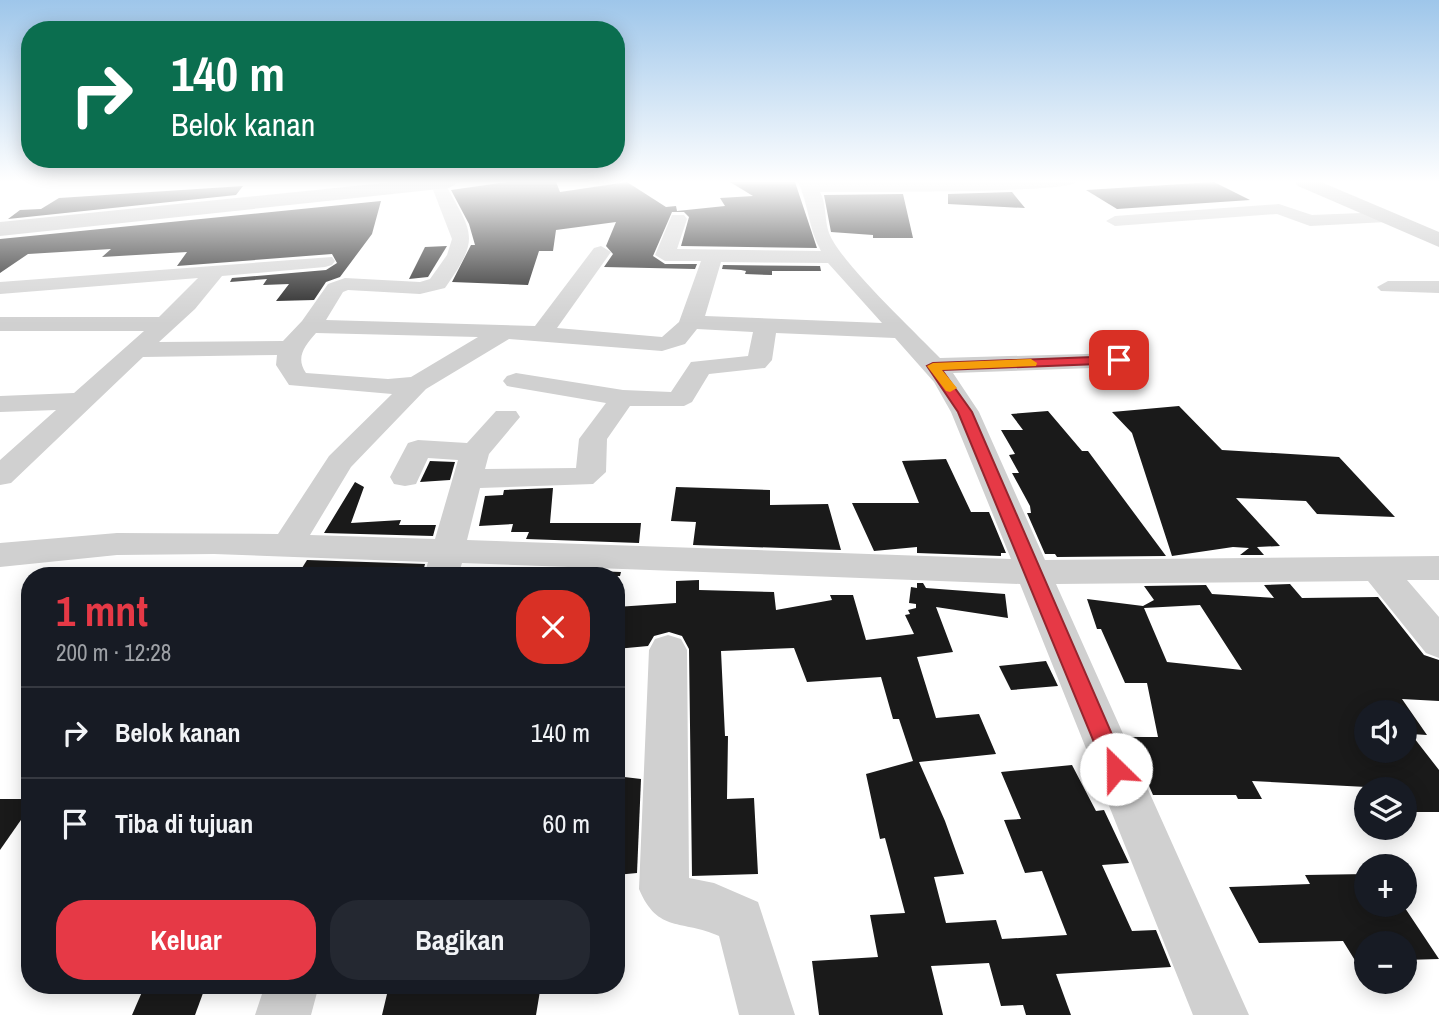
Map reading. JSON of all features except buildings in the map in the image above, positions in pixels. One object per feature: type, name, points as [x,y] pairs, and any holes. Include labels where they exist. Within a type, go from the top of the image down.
[{"type":"main road","points":[[1414,229],[1439,240]]},
{"type":"street","points":[[416,384],[388,387],[298,380],[288,365],[290,348],[310,327],[339,285],[420,288],[438,284],[461,244],[460,229]]},
{"type":"street","points":[[674,229],[665,256],[834,257]]},
{"type":"street","points":[[819,229],[834,257],[933,366],[965,412],[1221,1015]]},
{"type":"street","points":[[542,332],[601,252]]},
{"type":"street","points":[[310,327],[507,330],[660,343],[676,340],[690,322],[713,256]]},
{"type":"street","points":[[0,288],[325,261]]},
{"type":"street","points":[[0,476],[165,324],[215,271]]},
{"type":"street","points":[[1388,287],[1439,287]]},
{"type":"street","points":[[690,322],[901,331]]},
{"type":"street","points":[[0,324],[165,324]]},
{"type":"street","points":[[516,381],[623,398],[676,400],[683,396],[700,367],[756,363],[760,360],[766,327]]},
{"type":"street","points":[[288,544],[339,462],[416,384],[507,330]]},
{"type":"street","points":[[137,350],[290,348]]},
{"type":"street","points":[[933,366],[1119,360]]},
{"type":"street","points":[[418,449],[472,465],[582,477],[591,472],[593,439],[623,398]]},
{"type":"street","points":[[0,404],[81,401]]},
{"type":"street","points":[[445,564],[472,465],[506,417]]},
{"type":"street","points":[[405,477],[418,449],[441,425]]},
{"type":"street","points":[[0,555],[117,544],[288,544],[445,564],[1031,572],[1439,568]]},
{"type":"street","points":[[1378,569],[1439,643]]},
{"type":"street","points":[[668,650],[664,889],[674,900],[714,908],[740,920],[766,1015]]},
{"type":"street","points":[[283,1015],[289,994]]},
{"type":"slow traffic","points":[[950,388],[933,366],[1031,363]]},
{"type":"route","points":[[1116,769],[965,412],[945,379],[933,366],[1119,360]]}]
